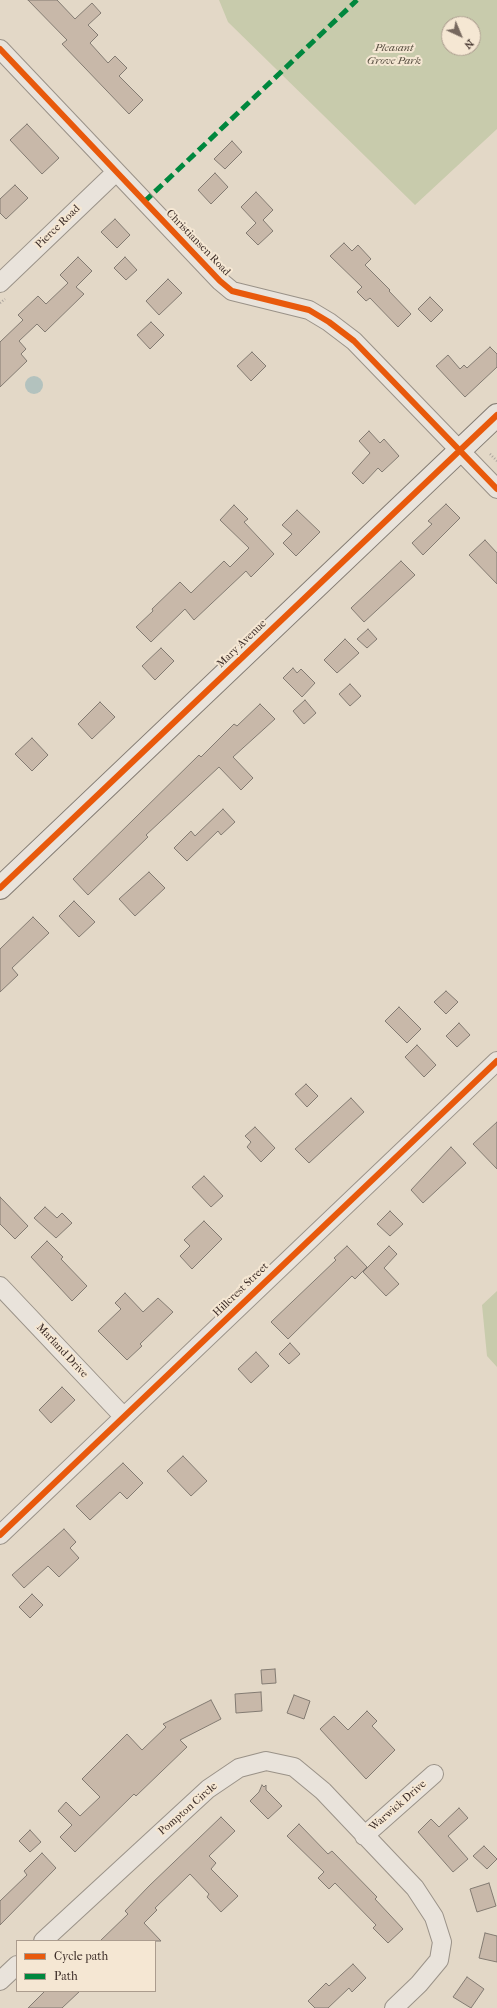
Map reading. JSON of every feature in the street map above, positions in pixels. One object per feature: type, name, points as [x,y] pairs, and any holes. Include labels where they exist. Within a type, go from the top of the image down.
[{"type":"street","name":"Christiansen Road","points":[[0,49],[220,281],[232,291],[309,310],[329,322],[354,341],[497,489]]},
{"type":"street","name":"Pierce Road","points":[[0,283],[116,172]]},
{"type":"street","name":"Mary Avenue","points":[[0,888],[497,415]]},
{"type":"street","name":"Hillcrest Street","points":[[0,1535],[497,1061]]},
{"type":"street","name":"Marland Drive","points":[[0,1286],[124,1416]]},
{"type":"street","name":"Pompton Circle","points":[[44,1940],[208,1789],[239,1768],[266,1761],[294,1768],[322,1792],[364,1836]]},
{"type":"street","name":"Warwick Drive","points":[[394,2008],[419,1984],[439,1960],[442,1942],[434,1917],[415,1888],[364,1836],[434,1774]]},
{"type":"street","points":[[0,1981],[16,1967]]},
{"type":"path","points":[[490,454],[497,461]]},
{"type":"green space","name":"Pleasant Grove Park","points":[[219,0],[497,0],[497,129],[415,205],[228,22]]},
{"type":"green space","points":[[497,1291],[497,1367],[487,1356],[482,1305]]},
{"type":"shaded area","points":[[34,376],[40,379],[43,385],[40,391],[34,394],[28,391],[25,385],[28,379]]},
{"type":"building","points":[[28,0],[57,0],[75,19],[92,3],[101,13],[88,25],[98,35],[90,43],[108,63],[115,56],[127,68],[119,76],[143,100],[129,114],[62,44],[67,40]]},
{"type":"building","points":[[27,124],[59,158],[42,174],[10,140]]},
{"type":"building","points":[[232,141],[242,152],[225,169],[214,159]]},
{"type":"building","points":[[215,173],[228,187],[211,204],[198,190]]},
{"type":"building","points":[[15,185],[28,198],[6,219],[0,213],[0,199]]},
{"type":"building","points":[[256,192],[273,210],[263,220],[273,231],[258,245],[246,233],[256,223],[241,207]]},
{"type":"building","points":[[115,219],[130,235],[117,248],[101,232]]},
{"type":"building","points":[[344,243],[352,251],[358,245],[371,259],[365,265],[411,314],[398,327],[370,298],[366,301],[357,292],[362,287],[330,256]]},
{"type":"building","points":[[78,257],[92,271],[76,287],[84,294],[45,332],[37,324],[19,341],[26,349],[21,354],[27,361],[0,387],[0,342],[23,320],[18,315],[38,296],[46,304],[68,283],[60,275]]},
{"type":"building","points":[[125,257],[137,270],[126,280],[114,268]]},
{"type":"building","points":[[168,279],[182,293],[159,315],[146,301]]},
{"type":"building","points":[[430,297],[443,310],[431,322],[418,309]]},
{"type":"building","points":[[151,322],[164,335],[150,349],[137,335]]},
{"type":"building","points":[[490,347],[497,354],[497,367],[465,397],[436,366],[448,355],[460,369],[464,365],[467,368]]},
{"type":"building","points":[[252,352],[266,366],[251,381],[237,366]]},
{"type":"building","points":[[369,431],[380,443],[384,439],[399,456],[382,472],[378,468],[363,484],[352,473],[370,453],[359,441]]},
{"type":"building","points":[[446,504],[460,518],[423,555],[412,543],[432,524],[428,521]]},
{"type":"building","points":[[234,505],[248,519],[244,522],[274,554],[251,577],[246,571],[194,620],[185,609],[151,642],[136,627],[180,582],[191,593],[224,561],[230,567],[249,548],[220,520]]},
{"type":"building","points":[[297,510],[320,532],[296,556],[283,543],[292,534],[282,525]]},
{"type":"building","points":[[485,540],[497,553],[497,584],[469,555]]},
{"type":"building","points":[[401,561],[415,575],[364,622],[351,608]]},
{"type":"building","points":[[368,629],[377,639],[367,648],[357,639]]},
{"type":"building","points":[[345,639],[359,653],[337,673],[324,660]]},
{"type":"building","points":[[161,648],[174,661],[155,680],[142,666]]},
{"type":"building","points":[[293,668],[297,673],[301,669],[315,683],[302,697],[283,678]]},
{"type":"building","points":[[350,684],[361,696],[350,706],[339,694]]},
{"type":"building","points":[[305,700],[316,713],[304,724],[293,711]]},
{"type":"building","points":[[100,702],[115,717],[92,739],[78,724]]},
{"type":"building","points":[[260,704],[275,719],[233,757],[253,778],[241,790],[219,767],[146,835],[148,837],[88,895],[73,879],[199,755],[201,757],[234,724],[237,726]]},
{"type":"building","points":[[32,738],[48,755],[32,771],[15,754]]},
{"type":"building","points":[[223,809],[235,822],[221,835],[218,831],[187,861],[174,848],[191,831],[195,836]]},
{"type":"building","points":[[149,872],[165,888],[135,916],[119,899]]},
{"type":"building","points":[[74,901],[95,922],[79,937],[59,916]]},
{"type":"building","points":[[33,917],[49,933],[12,968],[18,975],[0,992],[0,949]]},
{"type":"building","points":[[446,991],[458,1002],[446,1014],[434,1002]]},
{"type":"building","points":[[399,1007],[421,1029],[407,1043],[385,1021]]},
{"type":"building","points":[[459,1023],[470,1035],[457,1047],[446,1036]]},
{"type":"building","points":[[417,1045],[436,1065],[424,1077],[405,1057]]},
{"type":"building","points":[[306,1084],[318,1096],[307,1107],[295,1094]]},
{"type":"building","points":[[351,1098],[364,1112],[309,1163],[295,1149]]},
{"type":"building","points":[[497,1122],[497,1169],[473,1144]]},
{"type":"building","points":[[255,1127],[275,1148],[261,1162],[247,1147],[251,1142],[245,1136]]},
{"type":"building","points":[[451,1147],[466,1163],[423,1203],[411,1190]]},
{"type":"building","points":[[204,1176],[223,1196],[211,1207],[192,1187]]},
{"type":"building","points":[[0,1197],[28,1226],[15,1239],[0,1224]]},
{"type":"building","points":[[45,1207],[57,1218],[62,1213],[72,1223],[56,1238],[34,1218]]},
{"type":"building","points":[[390,1211],[403,1224],[390,1236],[377,1224]]},
{"type":"building","points":[[204,1221],[222,1239],[192,1269],[180,1256],[190,1246],[184,1240]]},
{"type":"building","points":[[47,1241],[63,1257],[61,1259],[87,1286],[72,1301],[31,1257]]},
{"type":"building","points":[[347,1246],[367,1267],[355,1279],[352,1276],[288,1339],[271,1322],[336,1260],[334,1258]]},
{"type":"building","points":[[389,1246],[397,1254],[384,1268],[399,1284],[386,1296],[363,1272]]},
{"type":"building","points":[[125,1293],[143,1312],[158,1298],[173,1312],[140,1344],[142,1346],[127,1360],[98,1331],[121,1309],[115,1303]]},
{"type":"building","points":[[290,1343],[300,1354],[289,1364],[279,1354]]},
{"type":"building","points":[[256,1352],[269,1366],[251,1383],[238,1369]]},
{"type":"building","points":[[62,1387],[75,1400],[51,1423],[39,1410]]},
{"type":"building","points":[[183,1456],[207,1481],[191,1496],[167,1471]]},
{"type":"building","points":[[123,1463],[143,1483],[127,1499],[120,1492],[90,1520],[76,1506]]},
{"type":"building","points":[[64,1529],[76,1542],[70,1548],[79,1558],[59,1577],[48,1566],[24,1588],[12,1575]]},
{"type":"building","points":[[32,1594],[43,1605],[30,1618],[19,1607]]},
{"type":"building","points":[[275,1669],[276,1683],[262,1684],[261,1670]]},
{"type":"building","points":[[261,1692],[262,1711],[236,1713],[235,1694]]},
{"type":"building","points":[[294,1695],[310,1701],[304,1719],[287,1713]]},
{"type":"building","points":[[211,1700],[221,1719],[180,1740],[187,1747],[136,1796],[134,1794],[75,1852],[60,1837],[72,1825],[58,1811],[66,1802],[80,1816],[100,1797],[82,1779],[127,1734],[142,1750],[166,1727],[163,1724]]},
{"type":"building","points":[[367,1711],[377,1721],[372,1726],[395,1750],[366,1779],[320,1729],[334,1716],[348,1730]]},
{"type":"building","points":[[262,1785],[264,1787],[266,1785],[266,1790],[282,1806],[268,1819],[250,1801],[259,1792]]},
{"type":"building","points":[[459,1808],[468,1818],[448,1836],[468,1859],[453,1872],[418,1832],[431,1819],[439,1827]]},
{"type":"building","points":[[221,1817],[235,1831],[209,1856],[216,1863],[211,1869],[238,1896],[221,1912],[207,1897],[209,1894],[190,1874],[155,1908],[157,1910],[144,1923],[161,1941],[101,1940],[128,1914],[125,1911]]},
{"type":"building","points":[[299,1824],[328,1854],[332,1851],[377,1897],[375,1899],[403,1929],[388,1943],[373,1928],[376,1925],[335,1883],[329,1889],[318,1878],[324,1872],[287,1836]]},
{"type":"building","points":[[30,1830],[41,1842],[30,1852],[19,1841]]},
{"type":"building","points":[[484,1846],[497,1859],[487,1869],[473,1856]]},
{"type":"building","points":[[42,1853],[56,1868],[0,1925],[0,1901],[27,1875],[24,1871]]},
{"type":"building","points":[[489,1883],[496,1906],[477,1912],[470,1889]]},
{"type":"building","points":[[485,1933],[497,1936],[497,1962],[479,1958]]},
{"type":"building","points":[[353,1964],[366,1978],[352,1992],[349,1988],[328,2008],[315,2008],[308,2001],[326,1983],[329,1986]]},
{"type":"building","points":[[467,1977],[484,1989],[471,2008],[453,1997]]},
{"type":"building","points":[[44,1992],[79,1992],[62,2008],[28,2008]]},
{"type":"marked path","points":[[144,202],[357,0]]},
{"type":"cycle path","points":[[0,49],[220,281],[232,291],[309,310],[329,322],[354,341],[497,489]]},
{"type":"cycle path","points":[[0,888],[497,415]]},
{"type":"cycle path","points":[[0,1535],[497,1061]]}]
